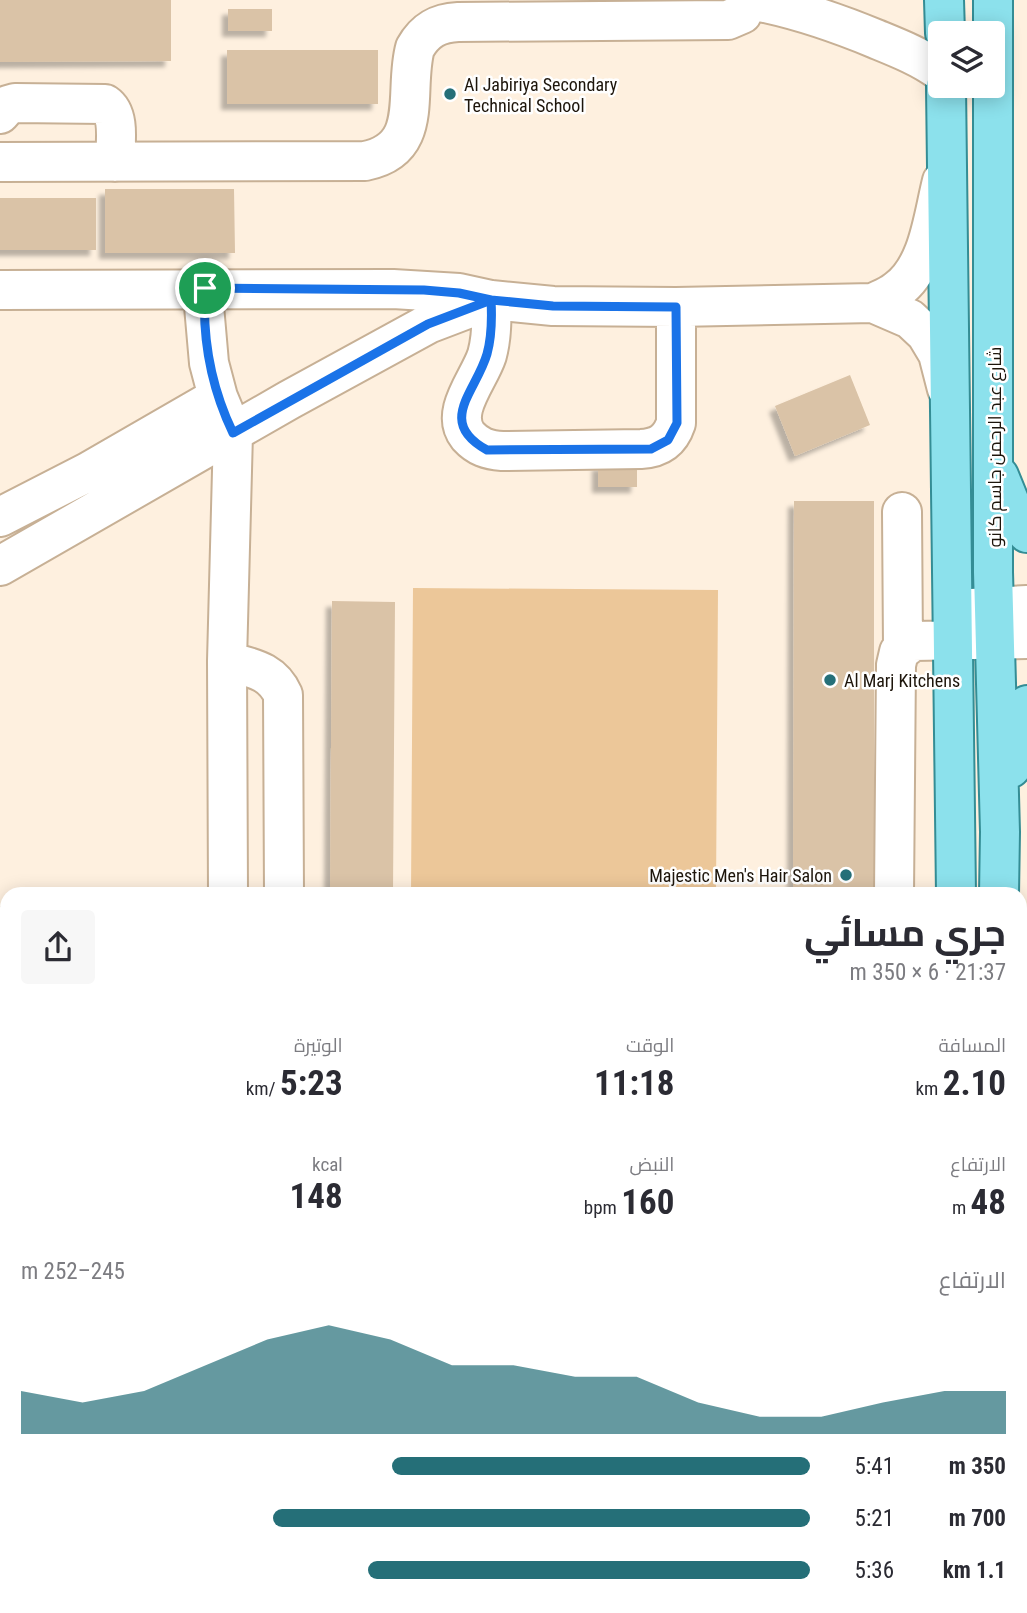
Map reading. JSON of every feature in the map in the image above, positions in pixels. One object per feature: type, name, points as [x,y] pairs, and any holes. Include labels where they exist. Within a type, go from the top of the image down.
[{"type":"main road","points":[[944,0],[945,21]]},
{"type":"main road","name":"شارع عبد الرحمن جاسم كانو","points":[[993,0],[994,464],[1010,623],[999,887]]},
{"type":"main road","points":[[946,98],[957,887]]},
{"type":"main road","points":[[994,464],[1015,515],[1027,533]]},
{"type":"main road","points":[[1000,832],[1015,751],[1027,705]]},
{"type":"street","points":[[0,162],[377,159],[395,146],[406,130],[412,58],[420,38],[437,25],[513,11],[728,20],[742,14],[749,0],[831,21],[910,53],[928,64]]},
{"type":"street","points":[[0,114],[8,105],[15,103],[105,104],[111,107],[115,116],[116,162]]},
{"type":"street","points":[[873,303],[898,290],[915,271],[923,253],[947,160]]},
{"type":"street","points":[[205,288],[206,346],[218,397],[233,433],[227,662],[228,887]]},
{"type":"street","points":[[0,290],[393,289],[459,293],[491,300],[553,306],[676,307],[873,303],[910,319],[926,334],[938,354],[950,397]]},
{"type":"street","points":[[393,289],[400,314],[399,340]]},
{"type":"street","points":[[491,300],[491,335],[487,352],[460,416],[464,431],[474,443],[487,450],[502,451],[651,449],[668,440],[677,423],[676,307]]},
{"type":"street","points":[[0,566],[428,324],[491,300]]},
{"type":"street","points":[[0,517],[88,472],[218,397]]},
{"type":"street","points":[[902,512],[903,647]]},
{"type":"street","points":[[894,887],[896,658],[903,647],[913,641],[953,625],[1010,623]]},
{"type":"street","points":[[227,662],[261,670],[271,676],[283,695],[284,887]]},
{"type":"shaded area","points":[[413,588],[718,590],[716,887],[411,887]]},
{"type":"building","points":[[0,0],[171,0],[171,61],[0,62]]},
{"type":"building","points":[[228,9],[272,9],[272,31],[228,31]]},
{"type":"building","points":[[227,50],[378,50],[378,104],[227,104]]},
{"type":"building","points":[[105,189],[234,189],[235,253],[105,253]]},
{"type":"building","points":[[0,198],[96,198],[96,250],[0,250]]},
{"type":"building","points":[[850,375],[870,425],[795,456],[775,406]]},
{"type":"building","points":[[598,464],[637,464],[637,487],[598,487]]},
{"type":"building","points":[[794,501],[874,501],[874,887],[793,887]]},
{"type":"building","points":[[332,601],[395,602],[393,887],[330,887]]},
{"type":"place","name":"Al Jabiriya Secondary Technical School","points":[[450,94]]},
{"type":"place","name":"Al Marj Kitchens","points":[[830,680]]},
{"type":"place","name":"Majestic Men's Hair Salon","points":[[846,875]]},
{"type":"route","points":[[205,288],[209,363],[218,397],[233,433],[428,324],[491,300],[553,306],[676,307],[677,423],[668,440],[651,449],[487,450],[474,443],[464,431],[460,416],[487,352],[491,335],[491,300],[459,293],[424,290],[205,288]]}]
